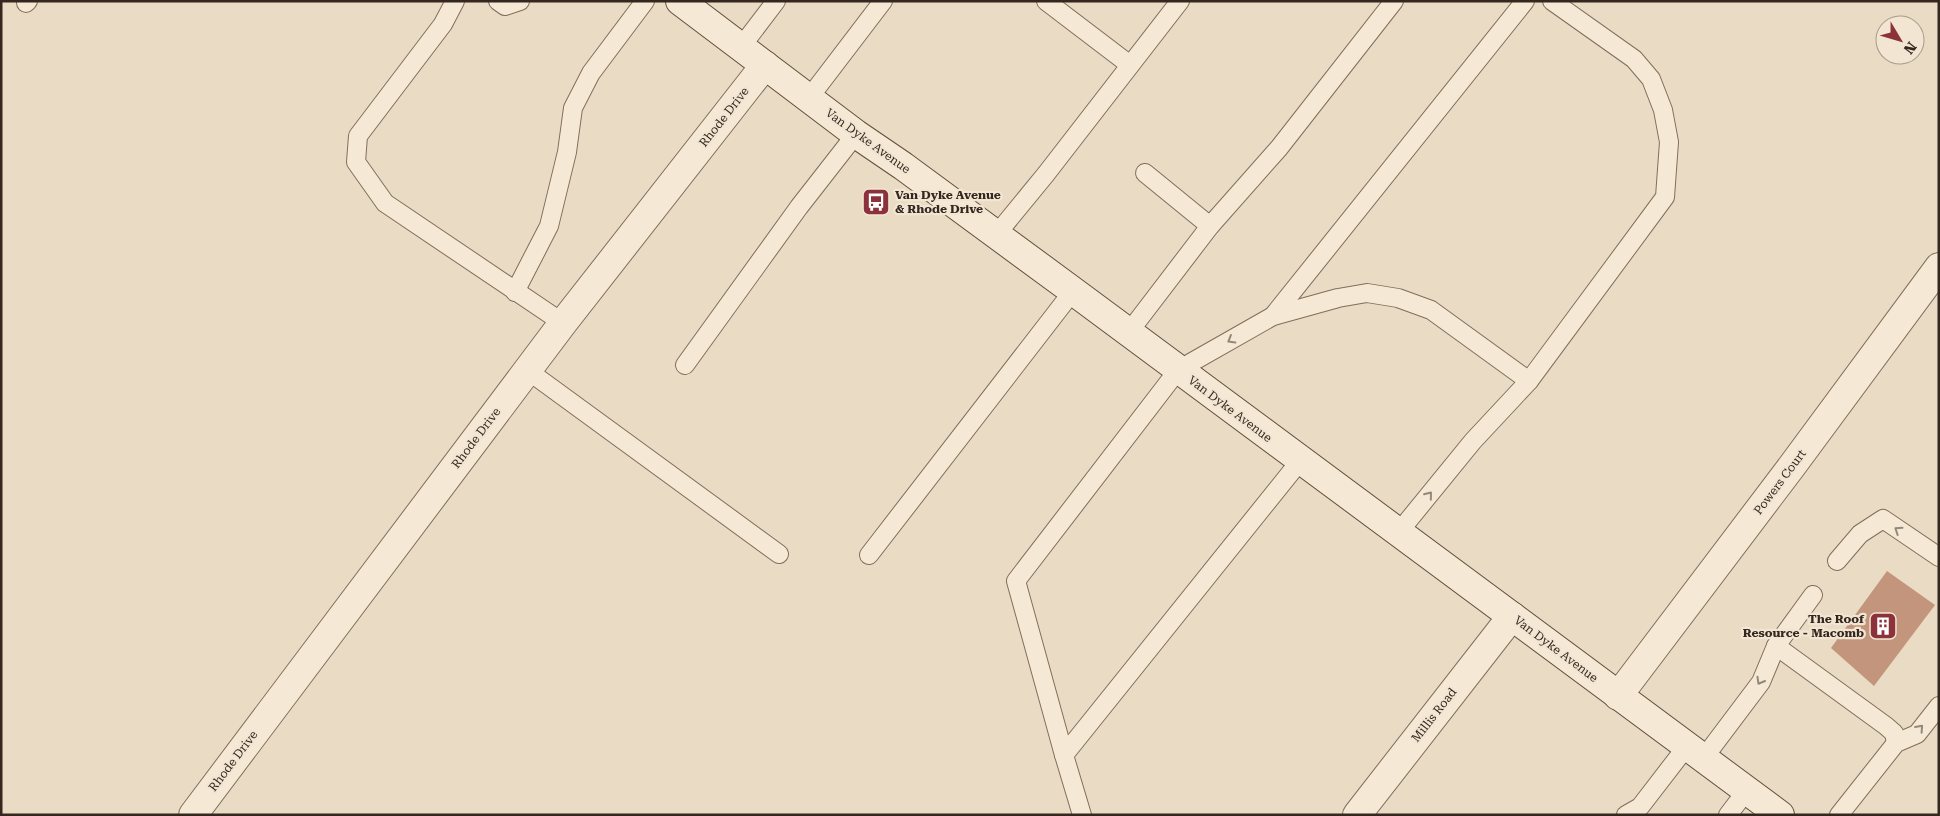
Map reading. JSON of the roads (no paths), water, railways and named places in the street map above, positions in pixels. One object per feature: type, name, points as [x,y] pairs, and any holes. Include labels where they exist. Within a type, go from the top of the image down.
[{"type":"street","name":"Van Dyke Avenue","points":[[680,1],[856,134],[1073,291],[1780,815]]},
{"type":"street","name":"Rhode Drive","points":[[193,815],[527,370],[765,64]]},
{"type":"street","name":"Powers Court","points":[[1618,696],[1786,474],[1939,267]]},
{"type":"street","name":"Millis Road","points":[[1357,815],[1512,616]]},
{"type":"lane","points":[[455,1],[443,24],[358,136],[356,162],[385,203],[514,292],[563,323]]},
{"type":"lane","points":[[498,1],[505,6],[520,1]]},
{"type":"lane","points":[[514,292],[549,226],[567,152],[573,108],[591,72],[645,1]]},
{"type":"lane","points":[[741,47],[776,1]]},
{"type":"lane","points":[[809,98],[882,1]]},
{"type":"lane","points":[[1046,1],[1130,65]]},
{"type":"lane","points":[[996,235],[1046,174],[1180,1]]},
{"type":"lane","points":[[1128,332],[1210,226],[1278,148],[1394,1]]},
{"type":"lane","points":[[1273,316],[1525,1]]},
{"type":"lane","points":[[1398,533],[1473,441],[1529,381],[1664,197],[1669,142],[1663,110],[1651,79],[1634,59],[1552,1]]},
{"type":"lane","points":[[685,365],[799,207],[856,134]]},
{"type":"lane","points":[[1145,173],[1210,226]]},
{"type":"lane","points":[[869,555],[1073,291]]},
{"type":"lane","points":[[1082,815],[1016,580],[1178,370],[1273,316],[1338,298],[1367,293],[1398,298],[1431,310],[1529,381]]},
{"type":"lane","points":[[527,370],[779,554]]},
{"type":"lane","points":[[1064,755],[1300,461]]},
{"type":"lane","points":[[1838,561],[1860,534],[1883,520],[1939,557]]},
{"type":"lane","points":[[1639,812],[1760,682],[1776,646],[1813,595]]},
{"type":"lane","points":[[1776,646],[1886,726],[1894,733],[1896,742]]},
{"type":"lane","points":[[1839,815],[1896,742],[1916,734],[1939,706]]},
{"type":"lane","points":[[1728,815],[1747,790]]},
{"type":"place","name":"Van Dyke Avenue & Rhode Drive","points":[[876,202]]},
{"type":"place","name":"The Roof Resource - Macomb","points":[[1883,626]]}]
